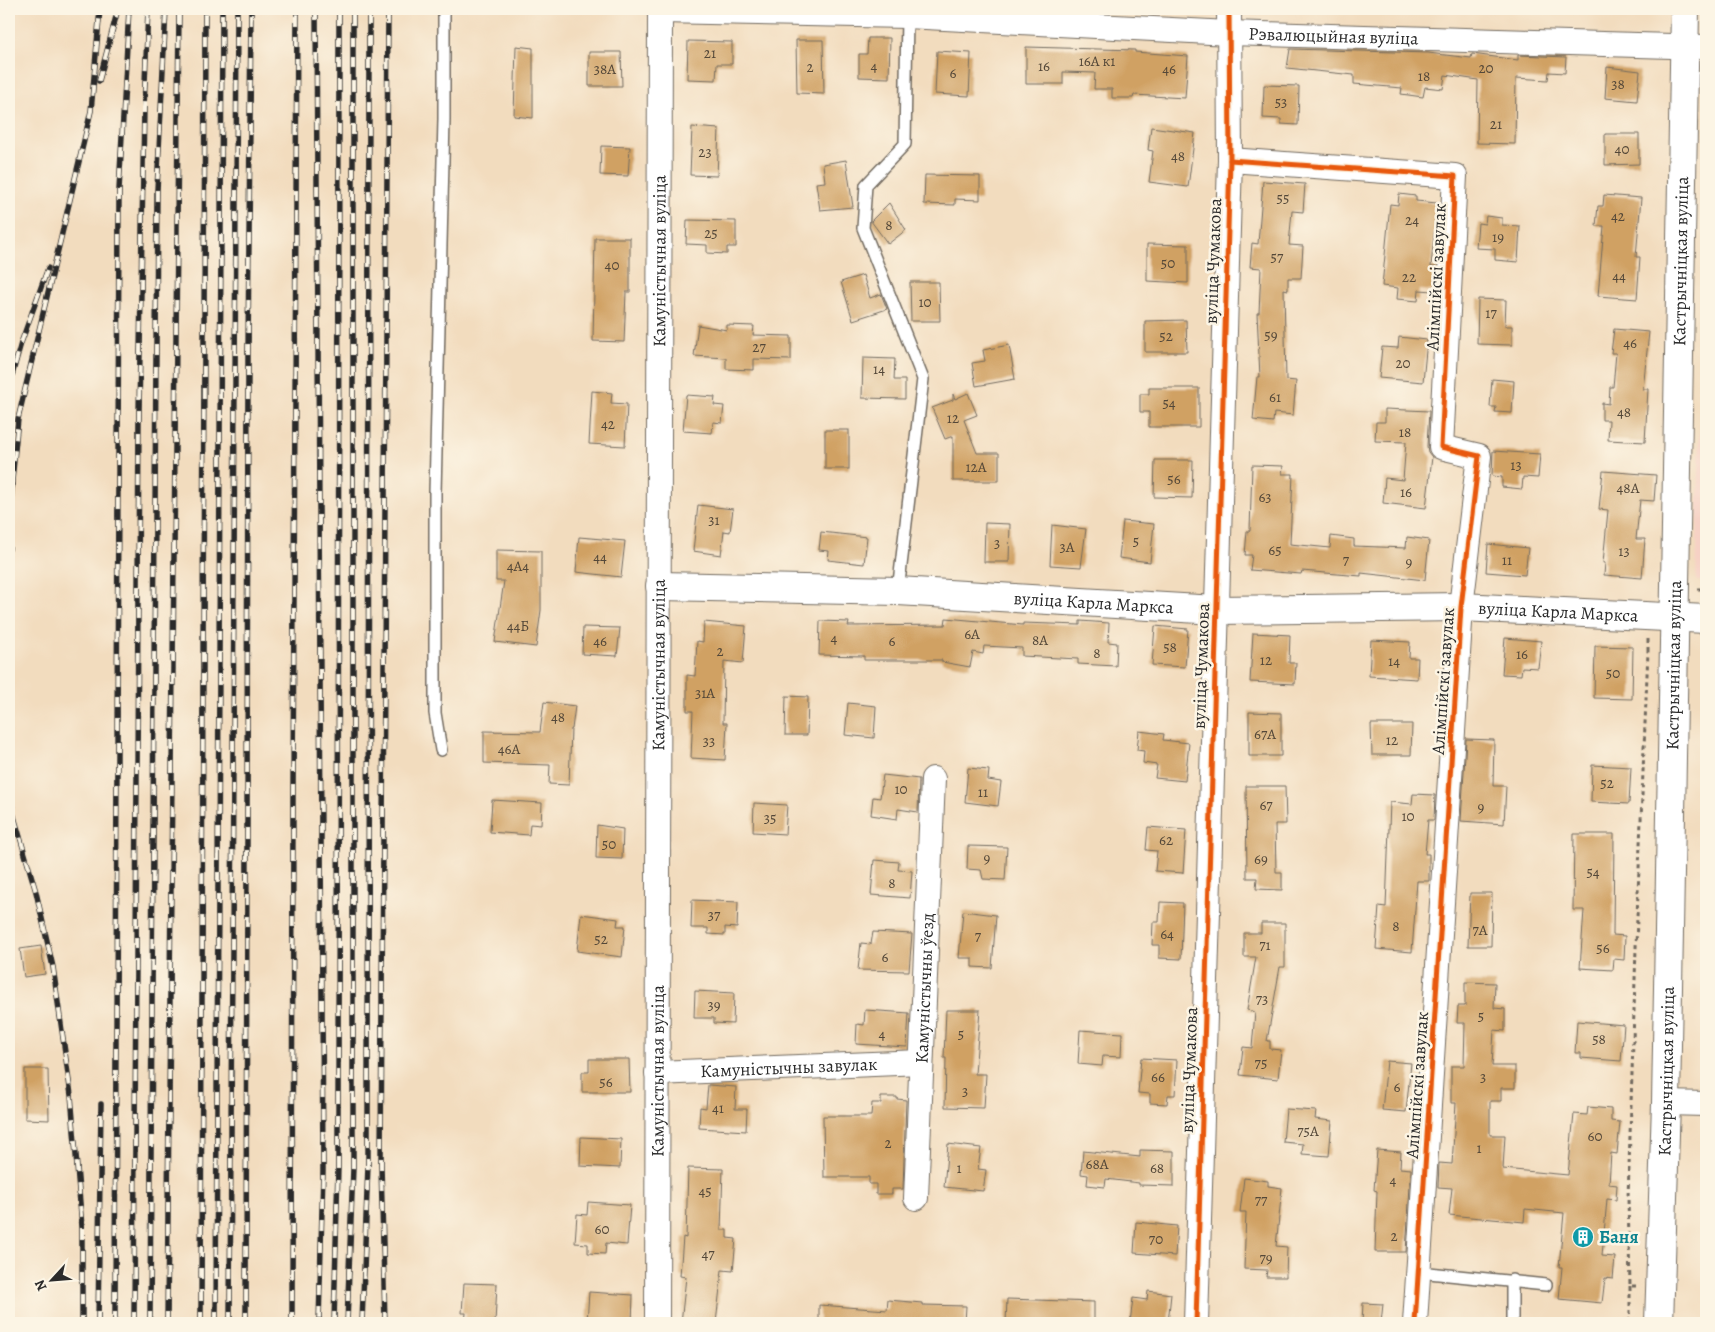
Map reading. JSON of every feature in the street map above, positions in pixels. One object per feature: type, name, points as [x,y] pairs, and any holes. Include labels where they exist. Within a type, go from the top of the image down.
[{"type":"street","name":"вуліца Чумакова","points":[[1196,1323],[1230,160],[1230,9]]},
{"type":"street","name":"Кастрычніцкая вуліца","points":[[1659,1323],[1666,1103],[1674,618],[1696,47],[1685,9]]},
{"type":"street","name":"Рэвалюцыйная вуліца","points":[[660,10],[907,16],[1229,34],[1696,47]]},
{"type":"street","name":"Камуністычная вуліца","points":[[657,1323],[660,10]]},
{"type":"street","name":"Алімпійскі завулак","points":[[1230,160],[1455,176],[1441,447],[1479,456],[1461,607],[1415,1323]]},
{"type":"street","name":"вуліца Карла Маркса","points":[[660,586],[898,591],[1216,610],[1461,607],[1706,619]]},
{"type":"street","name":"Камуністычны ўезд","points":[[916,1198],[933,779]]},
{"type":"street","name":"Камуністычны завулак","points":[[657,1073],[921,1062]]},
{"type":"street","points":[[1666,1103],[1706,1104]]},
{"type":"lane","points":[[441,750],[434,712],[435,493],[444,119],[444,9]]},
{"type":"lane","points":[[898,591],[923,379],[863,228],[866,185],[905,144],[907,16]]},
{"type":"lane","points":[[1419,1272],[1512,1280],[1546,1285]]},
{"type":"lane","points":[[1512,1280],[1512,1323]]},
{"type":"path","points":[[1630,1323],[1628,1198],[1648,650]]},
{"type":"path","points":[[1630,1286],[1660,1288]]},
{"type":"shaded area","points":[[1706,197],[1706,581],[1696,581]]},
{"type":"building","points":[[868,38],[890,38],[889,78],[859,77],[859,54],[867,54]]},
{"type":"building","points":[[796,40],[823,40],[824,94],[797,93]]},
{"type":"building","points":[[688,41],[732,42],[732,64],[717,64],[716,80],[687,79]]},
{"type":"building","points":[[516,46],[533,48],[533,118],[514,116]]},
{"type":"building","points":[[1026,47],[1135,50],[1135,52],[1188,56],[1185,98],[1134,95],[1133,98],[1112,98],[1112,89],[1094,89],[1095,73],[1063,72],[1063,84],[1026,84]]},
{"type":"building","points":[[1290,49],[1428,53],[1471,58],[1472,54],[1518,60],[1518,55],[1566,57],[1565,73],[1549,72],[1548,80],[1516,78],[1515,144],[1477,143],[1478,80],[1445,75],[1443,89],[1425,87],[1423,97],[1401,94],[1402,88],[1354,84],[1354,75],[1287,68]]},
{"type":"building","points":[[937,51],[971,53],[969,96],[935,94]]},
{"type":"building","points":[[589,52],[621,52],[622,86],[589,86]]},
{"type":"building","points":[[1607,67],[1640,71],[1637,101],[1605,98]]},
{"type":"building","points":[[1264,85],[1299,86],[1298,125],[1281,124],[1281,119],[1263,118]]},
{"type":"building","points":[[692,127],[719,129],[717,176],[690,175]]},
{"type":"building","points":[[1151,127],[1195,133],[1188,187],[1149,182],[1153,151],[1148,150]]},
{"type":"building","points":[[1605,134],[1639,134],[1639,164],[1605,165]]},
{"type":"building","points":[[601,146],[630,147],[628,176],[600,175]]},
{"type":"building","points":[[846,160],[853,207],[820,210],[816,183],[825,182],[823,164]]},
{"type":"building","points":[[925,175],[980,176],[980,200],[955,199],[955,205],[924,204]]},
{"type":"building","points":[[1263,181],[1305,184],[1303,212],[1292,211],[1289,245],[1303,246],[1301,278],[1288,278],[1288,290],[1284,289],[1286,380],[1296,381],[1293,415],[1274,413],[1273,422],[1253,420],[1257,377],[1260,377],[1257,313],[1259,313],[1261,268],[1250,267],[1252,243],[1258,244]]},
{"type":"building","points":[[1399,194],[1416,196],[1416,201],[1437,203],[1431,267],[1437,267],[1434,291],[1419,290],[1418,301],[1397,299],[1398,288],[1382,286],[1390,204],[1398,205]]},
{"type":"building","points":[[1604,195],[1641,198],[1636,257],[1640,257],[1637,299],[1598,296],[1604,226],[1596,226],[1598,206],[1603,206]]},
{"type":"building","points":[[889,203],[906,230],[888,244],[871,221]]},
{"type":"building","points":[[1486,216],[1502,218],[1502,225],[1520,226],[1518,262],[1495,260],[1495,249],[1476,248],[1478,223],[1485,224]]},
{"type":"building","points":[[687,220],[736,221],[736,247],[727,247],[727,254],[707,253],[707,245],[686,244]]},
{"type":"building","points":[[595,238],[630,238],[630,292],[626,292],[624,342],[593,341]]},
{"type":"building","points":[[1147,244],[1188,245],[1188,283],[1147,281]]},
{"type":"building","points":[[863,275],[870,298],[881,294],[887,309],[853,320],[841,282]]},
{"type":"building","points":[[910,282],[939,282],[940,321],[911,321]]},
{"type":"building","points":[[1478,299],[1506,300],[1505,326],[1512,326],[1512,345],[1477,344]]},
{"type":"building","points":[[1186,320],[1187,352],[1145,352],[1145,321]]},
{"type":"building","points":[[698,325],[727,330],[727,325],[754,326],[753,335],[791,336],[791,360],[754,359],[754,370],[726,369],[726,358],[694,356]]},
{"type":"building","points":[[1614,329],[1649,332],[1643,389],[1648,389],[1645,442],[1608,440],[1609,420],[1602,420],[1602,403],[1609,404],[1610,387],[1613,387],[1616,353],[1611,353]]},
{"type":"building","points":[[1399,337],[1427,340],[1423,382],[1379,378],[1382,347],[1398,348]]},
{"type":"building","points":[[1009,345],[1015,379],[976,386],[972,363],[985,361],[983,350]]},
{"type":"building","points":[[863,358],[895,359],[894,380],[905,380],[905,399],[862,398]]},
{"type":"building","points":[[1492,379],[1514,381],[1512,413],[1495,412],[1496,407],[1490,407]]},
{"type":"building","points":[[1149,388],[1199,388],[1199,427],[1149,427],[1149,412],[1140,412],[1140,394],[1149,394]]},
{"type":"building","points":[[592,391],[612,393],[611,403],[627,404],[625,446],[589,444]]},
{"type":"building","points":[[968,393],[977,415],[964,420],[977,453],[999,453],[999,481],[953,481],[953,436],[945,439],[932,408],[953,400],[953,394],[955,399]]},
{"type":"building","points":[[686,395],[715,397],[714,405],[724,406],[722,423],[713,422],[712,433],[683,431]]},
{"type":"building","points":[[1385,409],[1429,411],[1427,446],[1428,452],[1432,457],[1426,508],[1383,503],[1385,478],[1403,480],[1406,442],[1375,441],[1376,422],[1385,422]]},
{"type":"building","points":[[825,430],[849,430],[849,469],[825,469]]},
{"type":"building","points":[[1493,451],[1540,454],[1538,478],[1523,477],[1522,489],[1502,487],[1502,477],[1492,476]]},
{"type":"building","points":[[1155,460],[1193,460],[1192,498],[1154,497]]},
{"type":"building","points":[[1252,465],[1283,466],[1282,474],[1293,474],[1290,544],[1330,548],[1331,536],[1354,539],[1354,546],[1406,548],[1407,537],[1429,540],[1425,580],[1361,573],[1361,576],[1302,571],[1301,574],[1250,570],[1252,555],[1245,555],[1247,531],[1250,531]]},
{"type":"building","points":[[1603,471],[1656,475],[1654,501],[1640,500],[1636,539],[1645,539],[1642,578],[1604,575],[1605,563],[1603,563],[1608,510],[1599,509]]},
{"type":"building","points":[[698,505],[733,509],[730,532],[724,531],[721,555],[693,551]]},
{"type":"building","points":[[1123,521],[1154,524],[1150,562],[1119,558]]},
{"type":"building","points":[[985,523],[1010,524],[1009,562],[984,562]]},
{"type":"building","points":[[1052,525],[1086,529],[1081,567],[1050,565]]},
{"type":"building","points":[[821,532],[867,537],[864,564],[828,560],[829,551],[819,550]]},
{"type":"building","points":[[579,537],[625,541],[621,577],[576,572]]},
{"type":"building","points":[[1488,544],[1528,548],[1525,575],[1486,572]]},
{"type":"building","points":[[496,550],[541,551],[541,610],[536,647],[495,642],[504,581],[496,581]]},
{"type":"building","points":[[946,618],[1023,625],[1023,623],[1080,625],[1080,621],[1109,623],[1108,642],[1117,643],[1116,666],[1078,664],[1078,659],[1022,656],[1022,648],[984,646],[983,654],[973,652],[970,667],[942,662],[942,660],[864,660],[864,656],[819,655],[820,621],[849,622],[848,626],[945,625]]},
{"type":"building","points":[[704,622],[746,626],[743,663],[724,661],[723,723],[727,723],[725,760],[691,758],[693,711],[687,711],[687,675],[695,676],[697,641],[703,642]]},
{"type":"building","points":[[1155,626],[1188,629],[1185,667],[1152,665]]},
{"type":"building","points":[[583,627],[620,628],[617,656],[582,654]]},
{"type":"building","points":[[1253,633],[1290,635],[1289,663],[1296,663],[1295,684],[1250,682]]},
{"type":"building","points":[[1505,638],[1541,641],[1538,668],[1522,667],[1521,675],[1502,674]]},
{"type":"building","points":[[1371,640],[1410,642],[1409,658],[1418,658],[1417,679],[1369,676]]},
{"type":"building","points":[[1595,646],[1633,647],[1632,699],[1594,698]]},
{"type":"building","points":[[786,696],[808,697],[807,735],[785,735]]},
{"type":"building","points":[[544,702],[575,706],[571,729],[569,785],[549,784],[550,765],[484,763],[484,731],[540,732]]},
{"type":"building","points":[[848,703],[876,706],[874,738],[845,735]]},
{"type":"building","points":[[1249,712],[1281,713],[1281,756],[1249,756]]},
{"type":"building","points":[[1371,724],[1412,724],[1411,755],[1372,755]]},
{"type":"building","points":[[1139,731],[1164,734],[1163,740],[1189,743],[1185,781],[1155,778],[1157,765],[1143,763],[1144,751],[1137,750]]},
{"type":"building","points":[[1466,739],[1494,740],[1493,786],[1506,786],[1504,824],[1461,821]]},
{"type":"building","points":[[1592,765],[1631,767],[1629,804],[1591,802]]},
{"type":"building","points":[[968,768],[989,770],[988,780],[1001,782],[998,806],[965,802]]},
{"type":"building","points":[[883,775],[919,779],[918,812],[898,809],[897,819],[871,815],[873,797],[880,798]]},
{"type":"building","points":[[1246,786],[1285,786],[1286,824],[1275,824],[1276,872],[1282,872],[1282,890],[1256,889],[1257,878],[1247,878]]},
{"type":"building","points":[[1413,794],[1435,795],[1434,820],[1428,820],[1425,854],[1429,854],[1429,881],[1417,881],[1412,952],[1376,949],[1379,906],[1386,907],[1390,802],[1412,804]]},
{"type":"building","points":[[492,800],[542,803],[541,825],[530,824],[529,835],[490,832]]},
{"type":"building","points":[[754,803],[787,805],[785,834],[753,832]]},
{"type":"building","points":[[597,825],[623,829],[622,859],[596,858]]},
{"type":"building","points":[[1148,827],[1186,830],[1183,873],[1155,871],[1157,851],[1146,850]]},
{"type":"building","points":[[1574,834],[1614,834],[1613,935],[1625,936],[1624,960],[1614,959],[1613,970],[1580,968],[1584,910],[1573,910]]},
{"type":"building","points":[[968,846],[1007,847],[1005,880],[983,879],[981,870],[967,869]]},
{"type":"building","points":[[874,860],[899,862],[898,870],[912,871],[910,898],[871,895]]},
{"type":"building","points":[[1470,893],[1492,893],[1491,946],[1468,946]]},
{"type":"building","points":[[692,900],[738,902],[737,928],[725,927],[725,935],[708,934],[708,928],[691,928]]},
{"type":"building","points":[[1160,902],[1183,903],[1181,959],[1159,958],[1159,945],[1152,945],[1153,922],[1159,922]]},
{"type":"building","points":[[963,911],[996,915],[992,968],[972,967],[972,958],[959,958]]},
{"type":"building","points":[[581,914],[618,919],[617,926],[625,926],[622,957],[577,951]]},
{"type":"building","points":[[1261,923],[1285,923],[1285,967],[1280,967],[1267,1041],[1270,1041],[1270,1049],[1281,1050],[1278,1079],[1240,1075],[1243,1047],[1252,1048],[1255,1012],[1247,1010],[1256,957],[1244,957],[1244,933],[1261,933]]},
{"type":"building","points":[[873,932],[912,934],[909,971],[858,970],[861,943],[871,944]]},
{"type":"building","points":[[41,946],[45,974],[24,977],[20,949]]},
{"type":"building","points":[[1465,982],[1495,983],[1494,1008],[1505,1009],[1505,1031],[1494,1030],[1492,1066],[1515,1066],[1515,1088],[1501,1088],[1501,1101],[1490,1101],[1490,1135],[1505,1135],[1503,1169],[1568,1175],[1574,1114],[1587,1115],[1588,1107],[1611,1109],[1611,1121],[1620,1122],[1617,1154],[1611,1153],[1609,1184],[1617,1185],[1616,1200],[1607,1199],[1602,1256],[1615,1257],[1613,1279],[1605,1278],[1602,1303],[1559,1299],[1562,1267],[1559,1267],[1564,1213],[1525,1209],[1524,1222],[1449,1215],[1452,1188],[1438,1187],[1439,1163],[1452,1164],[1456,1103],[1451,1103],[1451,1066],[1464,1066],[1465,1023],[1457,1023],[1458,1006],[1465,1006]]},
{"type":"building","points":[[695,991],[734,993],[733,1024],[714,1023],[714,1018],[694,1018]]},
{"type":"building","points":[[865,1010],[909,1013],[907,1047],[856,1044],[857,1024],[864,1025]]},
{"type":"building","points":[[946,1010],[980,1010],[975,1074],[986,1074],[984,1108],[945,1107],[946,1058],[944,1058]]},
{"type":"building","points":[[1577,1021],[1624,1025],[1621,1061],[1581,1058],[1581,1053],[1575,1053]]},
{"type":"building","points":[[1080,1030],[1122,1033],[1121,1057],[1103,1056],[1102,1066],[1078,1064]]},
{"type":"building","points":[[1141,1058],[1177,1060],[1175,1095],[1168,1095],[1167,1104],[1150,1103],[1150,1094],[1138,1093]]},
{"type":"building","points":[[589,1059],[629,1059],[630,1092],[582,1092],[582,1072],[589,1072]]},
{"type":"building","points":[[1387,1061],[1411,1063],[1406,1112],[1382,1110]]},
{"type":"building","points":[[25,1069],[48,1069],[49,1120],[25,1119]]},
{"type":"building","points":[[708,1085],[736,1087],[735,1109],[747,1109],[746,1131],[699,1128],[700,1107],[706,1108]]},
{"type":"building","points":[[881,1097],[897,1097],[897,1099],[906,1100],[903,1189],[892,1189],[892,1194],[876,1194],[876,1184],[869,1184],[869,1177],[824,1177],[823,1116],[871,1116],[872,1103],[881,1103]]},
{"type":"building","points":[[1286,1109],[1316,1111],[1315,1119],[1332,1121],[1329,1156],[1302,1154],[1303,1144],[1283,1142]]},
{"type":"building","points":[[581,1137],[621,1139],[620,1168],[580,1166]]},
{"type":"building","points":[[948,1144],[981,1148],[978,1169],[986,1170],[983,1191],[944,1187]]},
{"type":"building","points":[[1140,1150],[1174,1151],[1174,1186],[1139,1185],[1139,1183],[1106,1179],[1105,1187],[1087,1185],[1088,1175],[1081,1174],[1083,1151],[1140,1157]]},
{"type":"building","points":[[1377,1150],[1401,1152],[1400,1168],[1411,1169],[1406,1252],[1375,1252],[1377,1191],[1374,1190]]},
{"type":"building","points":[[688,1168],[723,1169],[721,1230],[727,1230],[727,1238],[736,1239],[733,1271],[722,1270],[716,1323],[681,1323],[686,1277],[680,1276],[683,1237],[686,1238]]},
{"type":"building","points":[[1244,1178],[1268,1181],[1268,1186],[1282,1188],[1276,1246],[1287,1247],[1286,1277],[1266,1277],[1267,1270],[1244,1269],[1246,1212],[1240,1212]]},
{"type":"building","points":[[588,1202],[630,1205],[627,1245],[606,1243],[605,1254],[588,1253],[588,1244],[575,1243],[577,1214],[587,1215]]},
{"type":"building","points":[[1136,1222],[1177,1226],[1175,1256],[1134,1253]]},
{"type":"building","points":[[464,1283],[497,1284],[495,1323],[465,1323],[466,1313],[462,1313]]},
{"type":"building","points":[[1148,1291],[1171,1294],[1168,1323],[1130,1323],[1133,1298],[1147,1300]]},
{"type":"building","points":[[589,1292],[633,1295],[632,1323],[587,1323]]},
{"type":"building","points":[[1007,1299],[1094,1302],[1094,1323],[1006,1323]]},
{"type":"building","points":[[888,1300],[922,1303],[922,1305],[966,1306],[965,1323],[819,1323],[819,1305],[887,1310]]},
{"type":"building","points":[[1363,1303],[1383,1304],[1381,1323],[1362,1323]]},
{"type":"railway","points":[[9,549],[12,481],[18,419],[91,111],[100,9]]},
{"type":"railway","points":[[99,81],[118,9]]},
{"type":"railway","points":[[115,1323],[119,190],[129,9]]},
{"type":"railway","points":[[134,1323],[139,413],[144,108],[148,9]]},
{"type":"railway","points":[[150,1323],[157,190],[166,9]]},
{"type":"railway","points":[[167,1323],[179,9]]},
{"type":"railway","points":[[201,1323],[205,9]]},
{"type":"railway","points":[[216,1323],[222,9]]},
{"type":"railway","points":[[230,1323],[237,9]]},
{"type":"railway","points":[[246,1323],[248,354],[251,9]]},
{"type":"railway","points":[[292,1323],[297,9]]},
{"type":"railway","points":[[316,9],[323,1171],[319,1323]]},
{"type":"railway","points":[[334,1323],[338,1167],[339,9]]},
{"type":"railway","points":[[347,1323],[353,1168],[353,9]]},
{"type":"railway","points":[[362,1323],[368,1165],[369,9]]},
{"type":"railway","points":[[385,1323],[381,1165],[388,9]]},
{"type":"railway","points":[[9,386],[21,343],[48,268]]},
{"type":"railway","points":[[9,773],[13,813],[36,892],[53,967],[71,1095],[82,1227],[82,1323]]},
{"type":"railway","points":[[98,1323],[101,1104]]},
{"type":"railway","points":[[9,1182],[11,1216]]},
{"type":"cycle path","points":[[1196,1323],[1230,160],[1229,9]]},
{"type":"cycle path","points":[[1230,160],[1455,176],[1441,447],[1479,456],[1461,607],[1415,1323]]},
{"type":"place","name":"Баня","points":[[1583,1237]]}]
